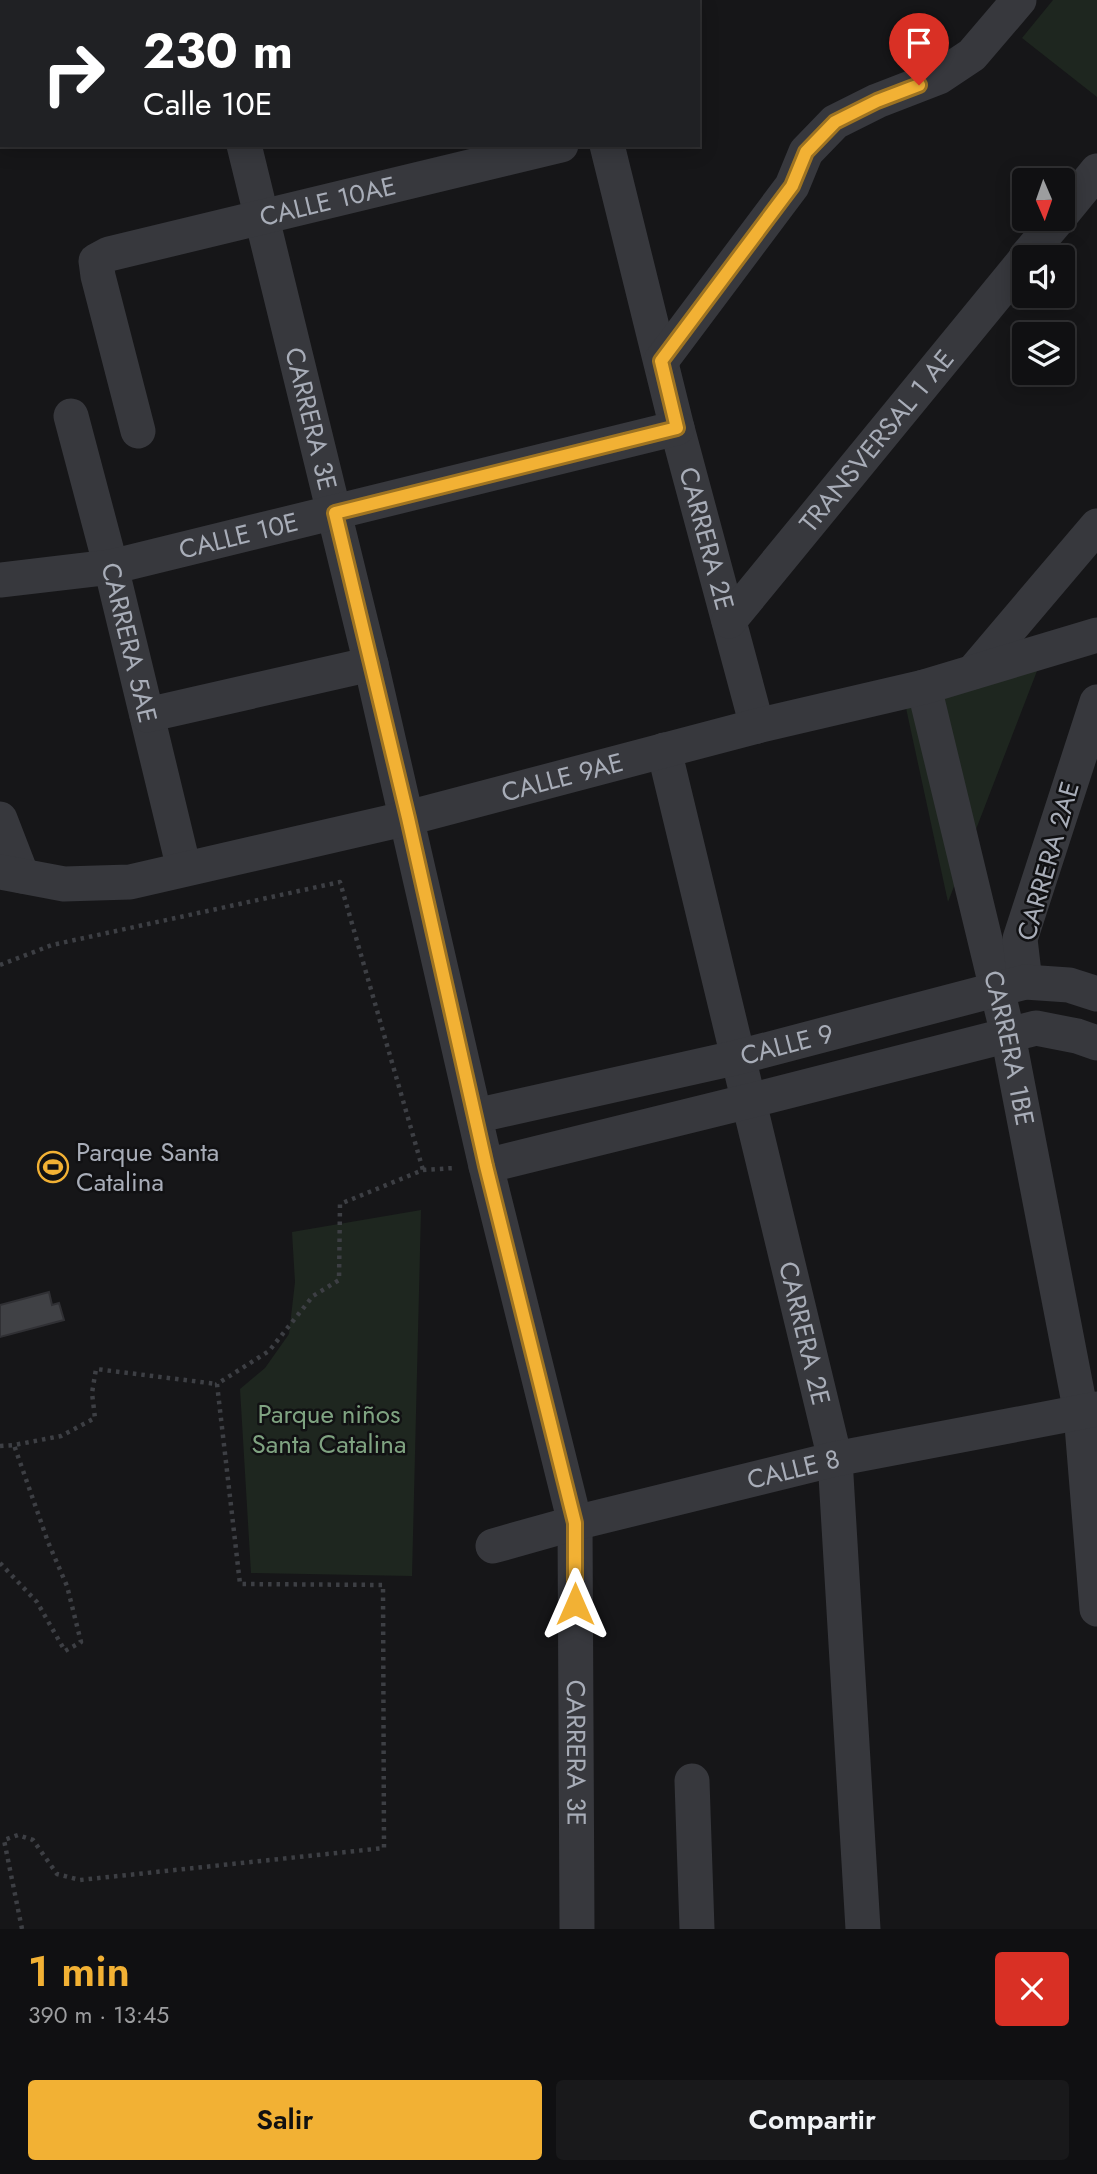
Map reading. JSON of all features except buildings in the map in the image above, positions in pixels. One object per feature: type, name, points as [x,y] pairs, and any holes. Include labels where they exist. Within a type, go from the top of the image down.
[{"type":"street","points":[[661,361],[792,186],[806,152],[835,122],[877,101],[939,77],[965,60],[977,50],[1019,0]]},
{"type":"street","name":"CARRERA 3E","points":[[244,147],[408,818],[486,1166],[575,1523],[577,1929]]},
{"type":"street","name":"CALLE 10AE","points":[[138,431],[96,261],[109,254],[553,147]]},
{"type":"street","name":"CARRERA 2E","points":[[608,147],[677,428],[757,726]]},
{"type":"street","points":[[1075,198],[1097,171]]},
{"type":"street","name":"TRANSVERSAL 1 AE","points":[[1037,245],[1048,231]]},
{"type":"street","name":"TRANSVERSAL 1 AE","points":[[729,621],[1012,275]]},
{"type":"street","name":"CARRERA 5AE","points":[[71,416],[111,567],[184,869]]},
{"type":"street","name":"CALLE 10E","points":[[0,580],[111,567],[677,428]]},
{"type":"street","points":[[973,672],[1097,526]]},
{"type":"street","name":"CALLE 9AE","points":[[0,819],[11,874],[64,884],[130,881],[408,818],[757,726],[924,687],[1097,635]]},
{"type":"street","points":[[147,715],[371,664]]},
{"type":"street","name":"CARRERA 1BE","points":[[924,687],[1011,987],[1008,1035],[1089,1411],[1097,1609]]},
{"type":"street","name":"CARRERA 2AE","points":[[1011,987],[1020,939],[1097,702]]},
{"type":"street","name":"CARRERA 2E","points":[[664,750],[835,1459],[863,1929]]},
{"type":"street","name":"CALLE 9","points":[[475,1116],[739,1057],[1011,987],[1069,985],[1097,994]]},
{"type":"street","name":"CALLE 9","points":[[486,1166],[1036,1028],[1097,1043]]},
{"type":"street","name":"CALLE 8","points":[[493,1546],[835,1459],[1089,1411]]},
{"type":"street","points":[[692,1781],[696,1929]]},
{"type":"path","points":[[0,965],[52,945],[340,882],[423,1170]]},
{"type":"path","points":[[0,1446],[13,1446],[61,1436],[95,1418],[92,1393],[96,1369],[217,1384],[268,1351],[313,1296],[339,1280],[340,1205],[423,1170],[486,1166]]},
{"type":"path","points":[[22,1929],[4,1840],[18,1835],[33,1840],[57,1874],[80,1880],[384,1848],[383,1585],[240,1584],[217,1384]]},
{"type":"path","points":[[0,1563],[37,1602],[65,1651],[80,1642],[66,1586],[13,1446]]},
{"type":"green space","points":[[1053,0],[1097,0],[1097,97],[1022,38]]},
{"type":"green space","points":[[1042,658],[948,902],[906,708]]},
{"type":"green space","name":"Parque niños Santa Catalina","points":[[421,1210],[412,1576],[251,1573],[240,1389],[265,1368],[289,1334],[295,1282],[292,1232]]},
{"type":"place","name":"Parque Santa Catalina","points":[[53,1167]]},
{"type":"route","points":[[575,1604],[575,1523],[486,1166],[408,818],[335,513],[677,428],[661,361],[792,186],[806,152],[835,122],[877,101],[919,85]]}]
